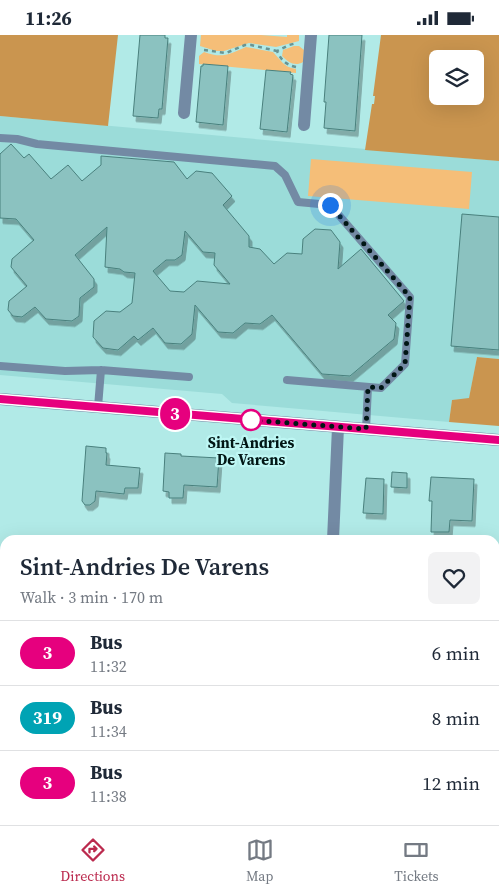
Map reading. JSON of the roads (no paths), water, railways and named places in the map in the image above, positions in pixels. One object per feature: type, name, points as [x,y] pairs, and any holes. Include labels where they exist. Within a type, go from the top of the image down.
[{"type":"street","points":[[304,125],[311,39]]},
{"type":"street","points":[[184,113],[190,41]]},
{"type":"street","points":[[0,399],[499,440]]},
{"type":"street","points":[[332,535],[338,427]]},
{"type":"lane","points":[[0,139],[17,139],[37,144],[275,166],[285,175],[298,202],[330,205],[410,297],[405,364],[381,388],[287,379]]},
{"type":"lane","points":[[0,366],[65,371],[101,370],[189,377]]},
{"type":"lane","points":[[98,407],[101,370]]},
{"type":"lane","points":[[366,429],[368,387]]},
{"type":"place","name":"Sint-Andries De Varens","points":[[251,420]]}]
